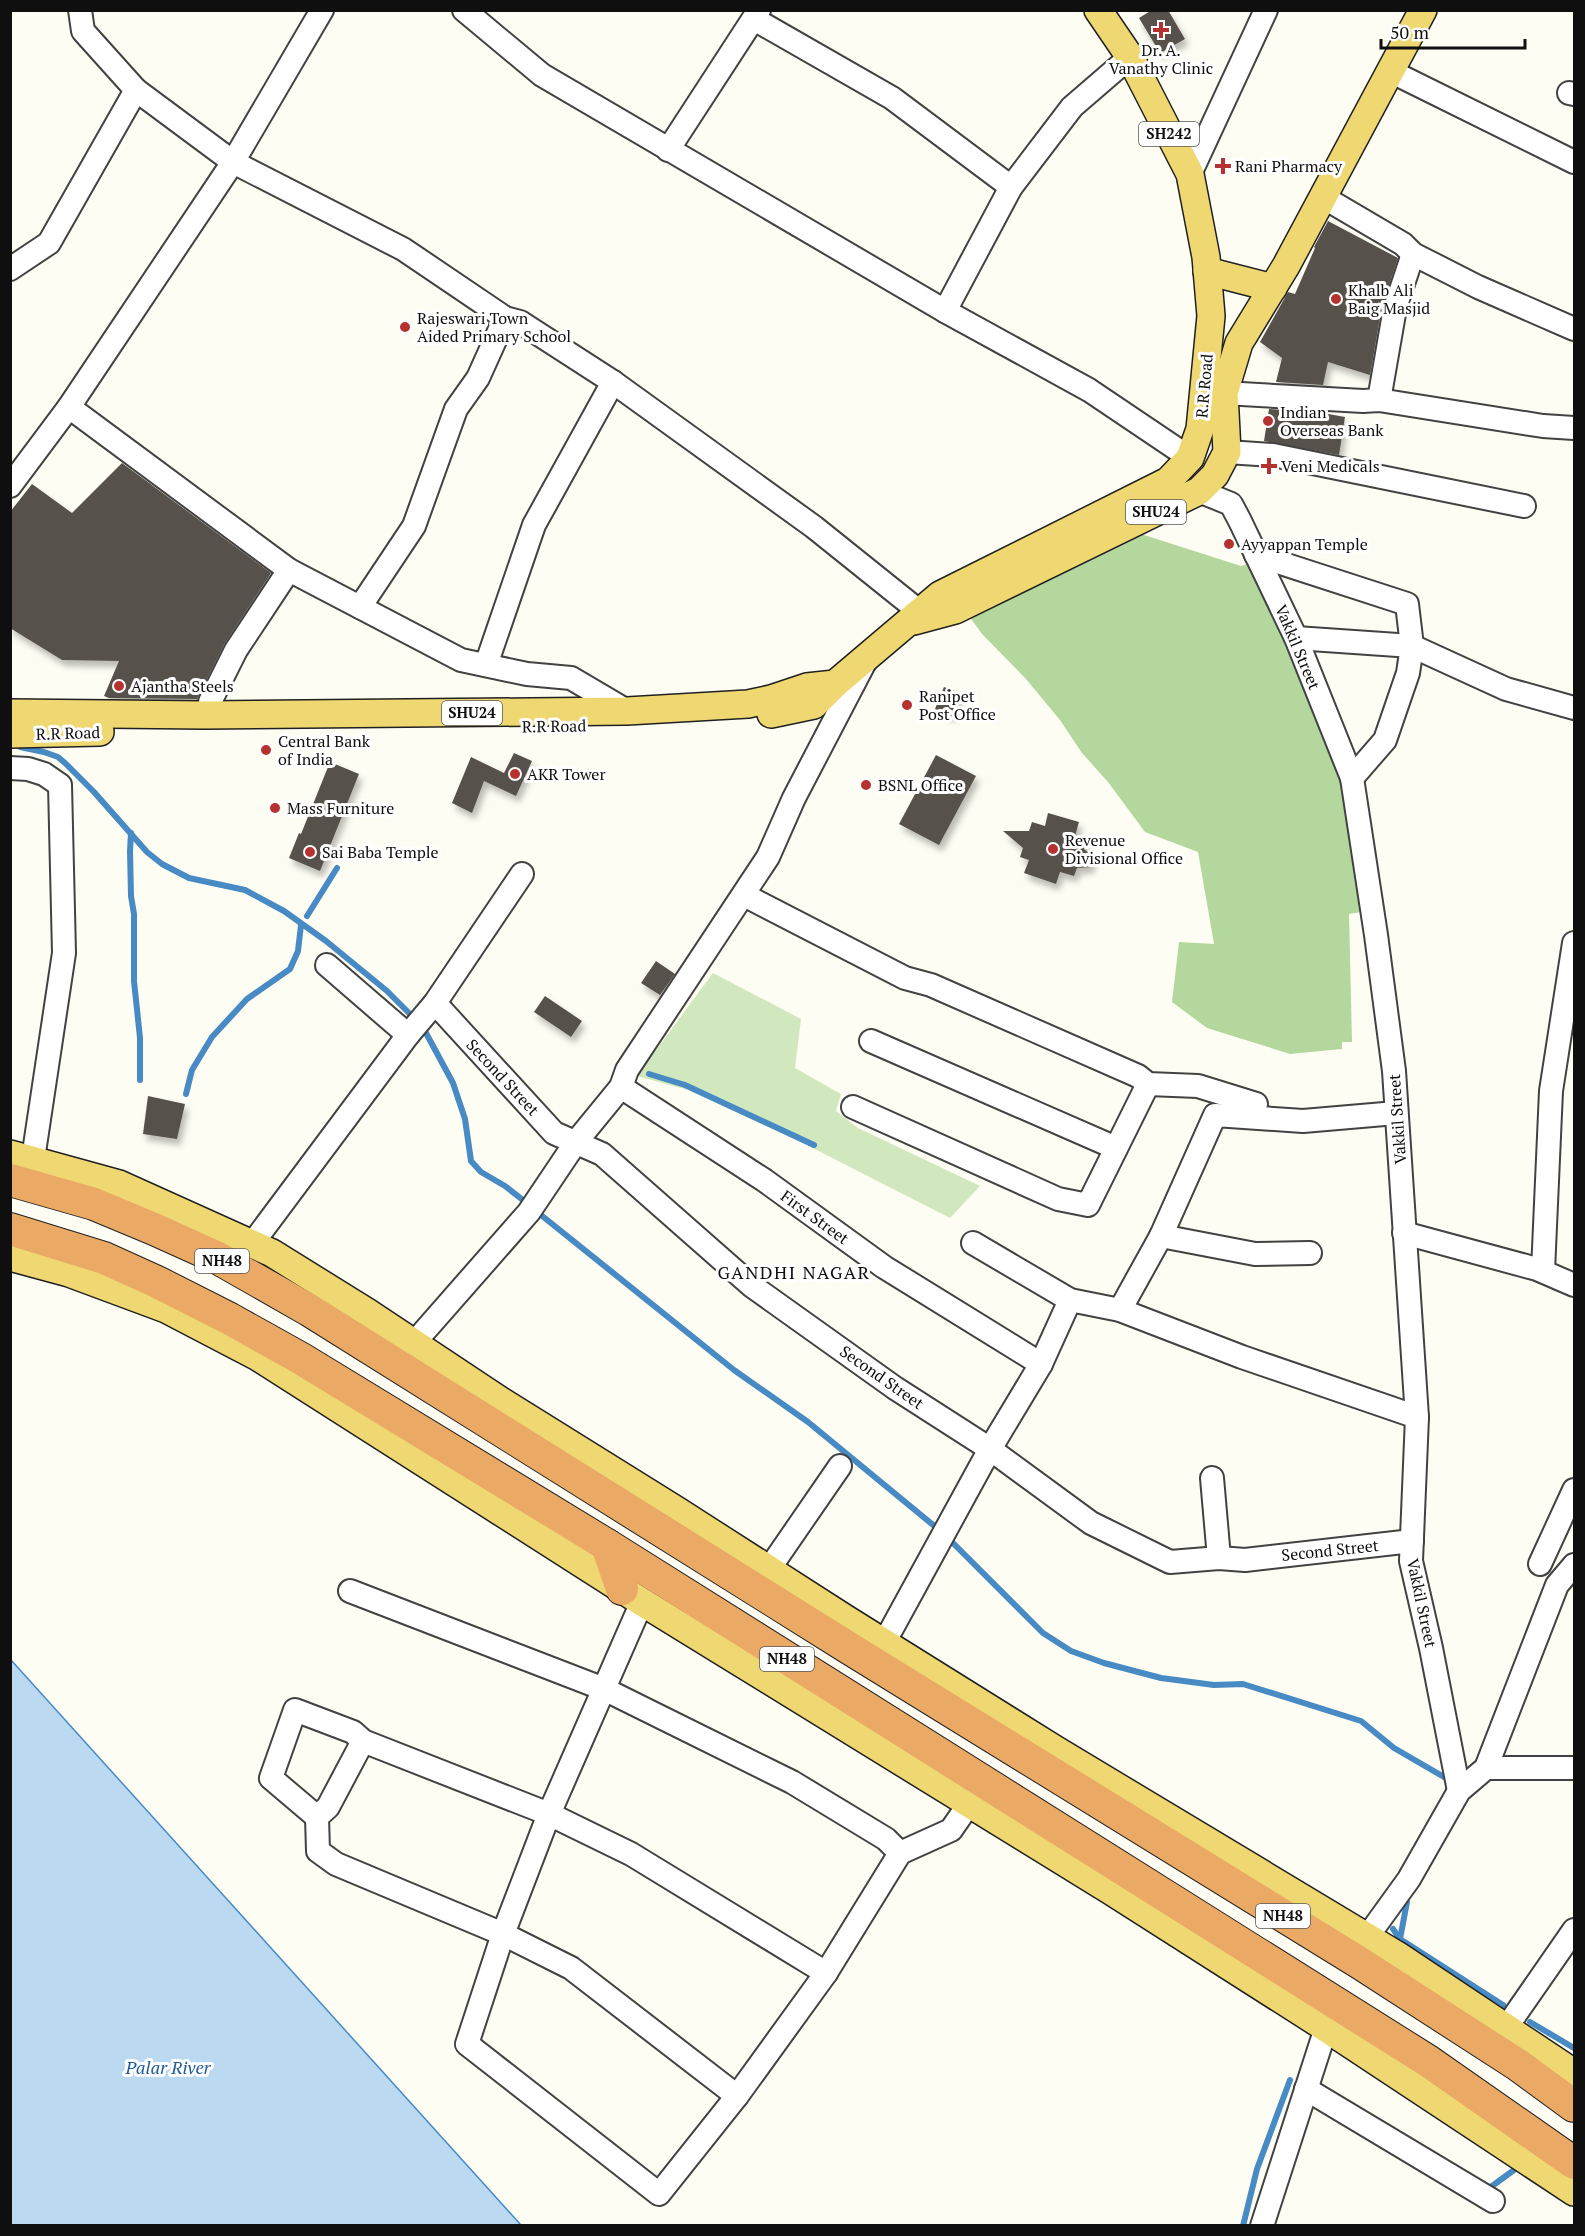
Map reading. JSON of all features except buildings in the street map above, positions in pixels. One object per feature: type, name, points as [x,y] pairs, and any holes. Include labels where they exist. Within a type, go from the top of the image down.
[{"type":"highway","name":"NH48","points":[[10,1180],[94,1204],[216,1257],[309,1310],[839,1641],[1359,1947],[1518,2065],[1568,2091]]},
{"type":"highway","name":"NH48","points":[[14,1239],[104,1258],[230,1318],[310,1364],[607,1545],[1428,2061],[1575,2163]]},
{"type":"highway","points":[[607,1545],[632,1596]]},
{"type":"main road","name":"R.R Road","points":[[950,601],[1168,481],[1190,458],[1200,429],[1211,316],[1208,271],[1190,174],[1130,57],[1098,10]]},
{"type":"main road","name":"R.R Road","points":[[10,734],[206,729],[653,725],[748,719],[814,705],[835,684],[914,618],[1199,491],[1215,475],[1227,452],[1224,393],[1239,344],[1273,288],[1423,10]]},
{"type":"main road","points":[[1208,271],[1273,288]]},
{"type":"main road","name":"R.R Road","points":[[10,713],[206,715],[627,711],[748,704],[807,687],[835,684]]},
{"type":"main road","points":[[22,1157],[119,1184],[252,1244],[291,1265],[1056,1750],[1359,1947],[1506,2028],[1568,2091]]},
{"type":"main road","points":[[14,1239],[69,1273],[166,1309],[258,1357],[632,1596],[1121,1897],[1326,2028],[1575,2192]]},
{"type":"street","points":[[80,10],[83,31],[136,90],[233,162],[403,249],[505,318],[520,322],[613,382],[814,527],[914,618]]},
{"type":"street","points":[[10,486],[69,407],[233,162],[322,10]]},
{"type":"street","points":[[464,10],[542,75],[945,311],[1089,390],[1190,458]]},
{"type":"street","points":[[1190,174],[1266,10]]},
{"type":"street","points":[[668,150],[756,14],[892,98],[1011,187]]},
{"type":"street","points":[[945,311],[1011,187],[1072,107],[1130,57]]},
{"type":"street","points":[[1390,70],[1575,162]]},
{"type":"street","points":[[10,268],[49,243],[136,90]]},
{"type":"street","points":[[1323,197],[1403,244],[1413,254],[1479,287],[1575,328]]},
{"type":"street","points":[[1379,400],[1395,308],[1413,254]]},
{"type":"street","points":[[360,607],[414,526],[456,409],[478,378],[505,318]]},
{"type":"street","points":[[486,665],[534,525],[613,382]]},
{"type":"street","points":[[1224,393],[1379,400],[1543,426],[1575,428]]},
{"type":"street","points":[[69,407],[289,570],[462,660],[527,674],[571,678],[627,711]]},
{"type":"street","points":[[1227,452],[1273,455],[1524,506]]},
{"type":"street","name":"Vakkil Street","points":[[1199,491],[1231,504],[1296,638],[1352,778],[1394,1071],[1417,1417],[1411,1561],[1431,1648],[1459,1791]]},
{"type":"street","points":[[1256,555],[1407,604],[1412,646],[1408,673],[1385,740],[1352,778]]},
{"type":"street","points":[[210,702],[236,650],[289,570]]},
{"type":"street","points":[[1296,638],[1412,646],[1506,689],[1575,708]]},
{"type":"street","points":[[414,1344],[535,1203],[576,1142],[621,1087],[627,1070],[768,857],[794,798],[868,656]]},
{"type":"street","points":[[10,768],[28,769],[44,774],[60,785],[64,953],[22,1157]]},
{"type":"street","points":[[252,1244],[408,1035],[435,1003],[522,874]]},
{"type":"street","points":[[744,895],[905,978],[931,985],[1138,1076],[1148,1084],[1198,1086],[1256,1104]]},
{"type":"street","points":[[1543,1271],[1551,1091],[1575,943]]},
{"type":"street","points":[[327,964],[408,1035]]},
{"type":"street","name":"Second Street","points":[[435,1003],[554,1133],[602,1155],[752,1286],[895,1388],[990,1449],[1091,1523],[1170,1562],[1219,1558],[1245,1560],[1412,1541]]},
{"type":"street","points":[[871,1041],[1116,1148]]},
{"type":"street","points":[[853,1107],[1059,1199],[1088,1205],[1148,1084]]},
{"type":"street","name":"First Street","points":[[621,1087],[764,1180],[884,1267],[1041,1364]]},
{"type":"street","points":[[1120,1310],[1161,1236],[1215,1115],[1304,1121],[1396,1113]]},
{"type":"street","points":[[1404,1233],[1543,1271],[1575,1285]]},
{"type":"street","points":[[1161,1236],[1255,1254],[1310,1253]]},
{"type":"street","points":[[973,1244],[1070,1300],[1120,1310],[1242,1357],[1417,1417]]},
{"type":"street","points":[[884,1643],[990,1449],[1041,1364],[1070,1300]]},
{"type":"street","points":[[769,1569],[840,1466]]},
{"type":"street","points":[[1212,1478],[1219,1558]]},
{"type":"street","points":[[1540,1564],[1575,1490]]},
{"type":"street","points":[[1359,1947],[1409,1880],[1459,1791],[1486,1768],[1557,1585],[1575,1565]]},
{"type":"street","points":[[350,1591],[604,1689],[792,1782],[886,1839],[900,1853]]},
{"type":"street","points":[[632,1596],[604,1689],[549,1814],[503,1934],[467,2043],[658,2194],[737,2096],[826,1973],[900,1853],[951,1830],[969,1804]]},
{"type":"street","points":[[737,2096],[571,1968],[503,1934],[336,1864],[318,1851],[317,1817],[271,1778],[295,1710],[353,1732],[363,1741],[549,1814],[631,1854],[826,1973]]},
{"type":"street","points":[[317,1817],[328,1807],[363,1741]]},
{"type":"street","points":[[1486,1768],[1575,1768]]},
{"type":"street","points":[[1506,2028],[1575,1930]]},
{"type":"street","points":[[1262,2226],[1326,2028]]},
{"type":"street","points":[[1306,2089],[1493,2201]]},
{"type":"green space","points":[[1141,534],[1241,566],[1257,560],[1352,807],[1361,912],[1349,914],[1352,1042],[1342,1042],[1342,1049],[1290,1054],[1207,1028],[1172,1002],[1179,942],[1214,944],[1198,852],[1145,832],[1108,782],[1082,753],[1060,720],[1026,679],[982,634],[969,616]]},
{"type":"green space","points":[[713,973],[801,1019],[795,1068],[841,1094],[836,1111],[858,1128],[980,1186],[950,1218],[799,1141],[688,1090],[637,1076]]},
{"type":"water","name":"Palar River","points":[[11,1660],[521,2225],[11,2225]]},
{"type":"waterway","points":[[20,747],[58,757],[94,792],[147,852],[162,864],[189,878],[245,890],[284,911],[326,941],[387,991],[410,1014]]},
{"type":"waterway","points":[[131,833],[134,981],[140,1038],[140,1080]]},
{"type":"waterway","points":[[307,916],[337,868]]},
{"type":"waterway","points":[[186,1094],[192,1070],[212,1037],[247,999],[290,969],[298,951],[301,925]]},
{"type":"waterway","points":[[426,1033],[453,1083],[465,1119],[471,1161],[481,1172],[505,1186],[528,1204]]},
{"type":"waterway","points":[[649,1074],[685,1085],[814,1145]]},
{"type":"waterway","points":[[536,1211],[734,1370],[808,1422],[938,1529]]},
{"type":"waterway","points":[[949,1539],[1043,1633],[1071,1651],[1104,1663],[1161,1678],[1214,1685],[1243,1684],[1361,1721],[1394,1748],[1451,1781]]},
{"type":"waterway","points":[[1407,1902],[1400,1939],[1503,2005]]},
{"type":"waterway","points":[[1393,1929],[1400,1939]]},
{"type":"waterway","points":[[1530,2022],[1574,2048]]},
{"type":"waterway","points":[[1243,2226],[1257,2169],[1290,2080]]},
{"type":"waterway","points":[[1485,2187],[1488,2189],[1514,2170]]},
{"type":"place","name":"Dr. A. Vanathy Clinic","points":[[1161,30]]},
{"type":"place","name":"Rani Pharmacy","points":[[1223,166]]},
{"type":"place","name":"Khalb Ali Baig Masjid","points":[[1336,299]]},
{"type":"place","name":"Rajeswari Town Aided Primary School","points":[[405,327]]},
{"type":"place","name":"Indian Overseas Bank","points":[[1268,421]]},
{"type":"place","name":"Veni Medicals","points":[[1269,466]]},
{"type":"place","name":"Ayyappan Temple","points":[[1229,544]]},
{"type":"place","name":"Ajantha Steels","points":[[119,686]]},
{"type":"place","name":"Ranipet Post Office","points":[[907,705]]},
{"type":"place","name":"Central Bank of India","points":[[266,750]]},
{"type":"place","name":"AKR Tower","points":[[515,774]]},
{"type":"place","name":"BSNL Office","points":[[866,785]]},
{"type":"place","name":"Mass Furniture","points":[[275,808]]},
{"type":"place","name":"Revenue Divisional Office","points":[[1053,849]]},
{"type":"place","name":"Sai Baba Temple","points":[[310,852]]},
{"type":"district","name":"GANDHI NAGAR","points":[[794,1273]]}]
